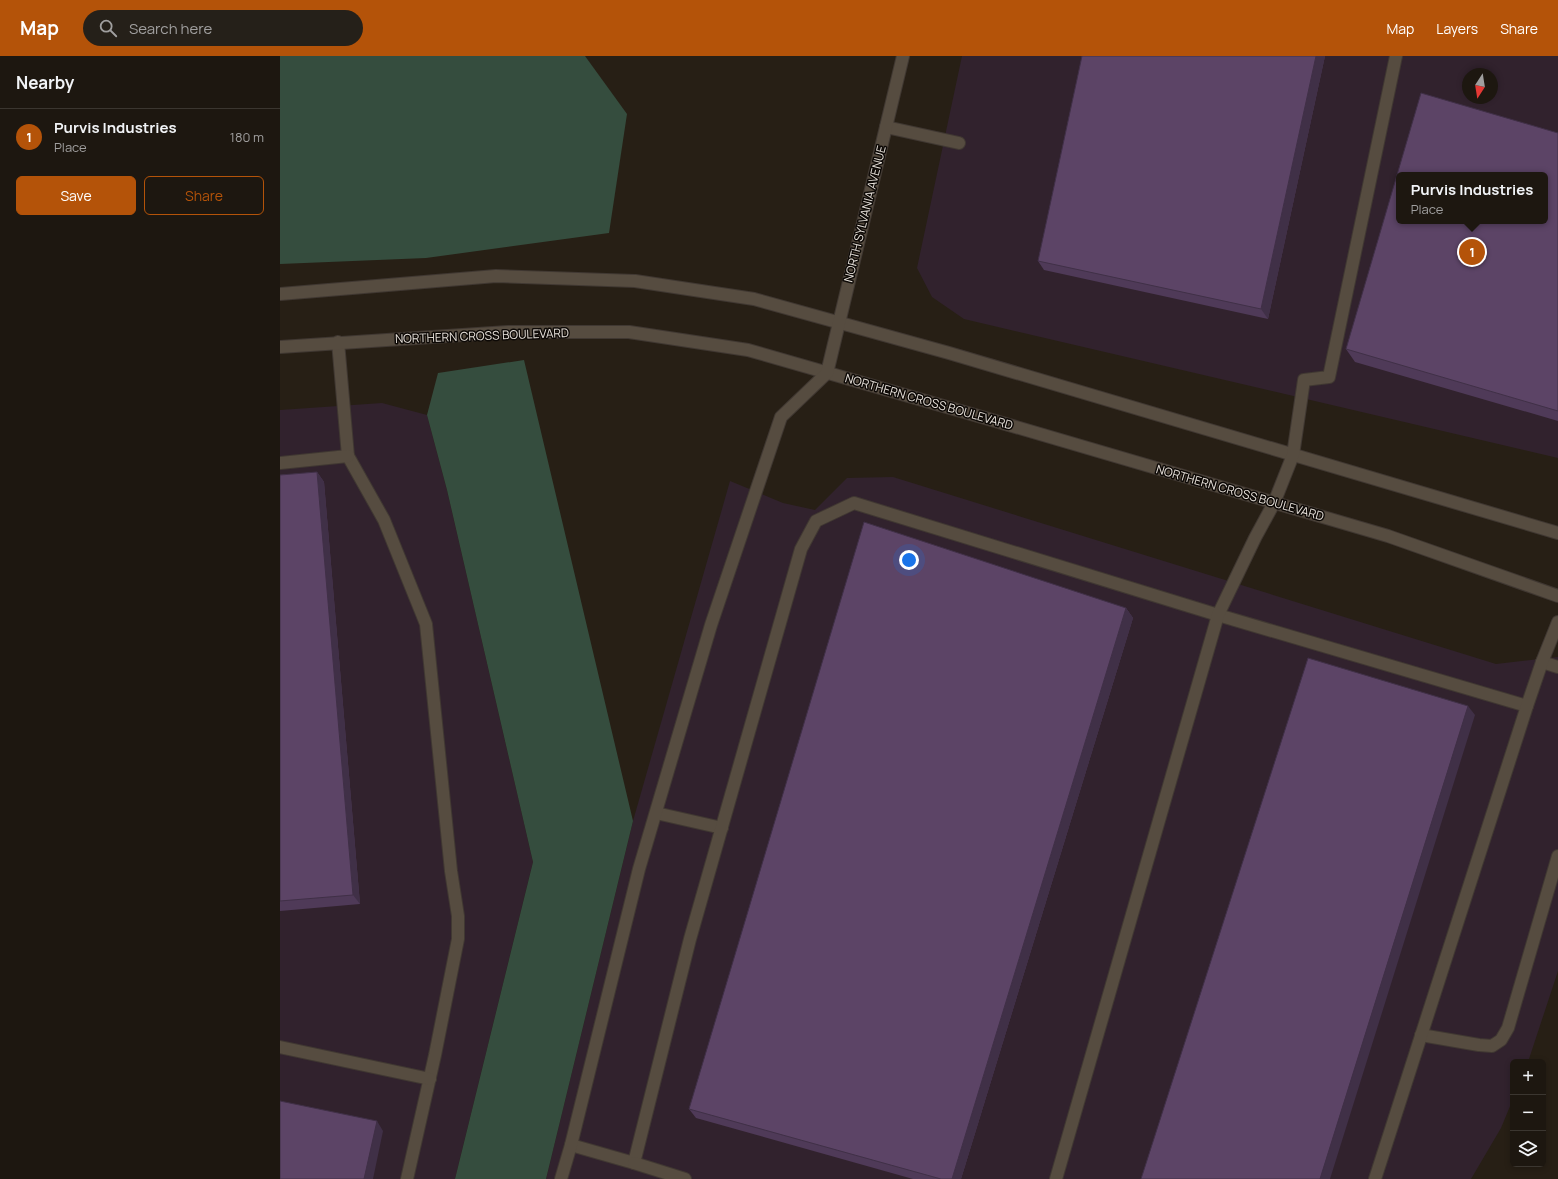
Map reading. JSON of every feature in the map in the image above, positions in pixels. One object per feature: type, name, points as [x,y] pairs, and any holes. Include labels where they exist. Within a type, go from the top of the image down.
[{"type":"street","name":"NORTH SYLVANIA AVENUE","points":[[827,373],[903,56]]},
{"type":"street","points":[[1056,1179],[1218,615],[1255,538],[1274,503],[1293,455],[1304,380],[1329,377],[1396,56]]},
{"type":"street","points":[[886,127],[959,143]]},
{"type":"street","points":[[280,294],[496,276],[635,281],[754,299],[949,352],[1558,533]]},
{"type":"street","name":"NORTHERN CROSS BOULEVARD","points":[[280,347],[508,332],[629,332],[748,350],[1388,536],[1558,596]]},
{"type":"street","points":[[338,342],[348,456],[384,520],[426,624],[450,871],[458,916],[458,939],[430,1079],[407,1179]]},
{"type":"street","points":[[561,1179],[571,1145],[639,869],[710,625],[781,417],[827,373]]},
{"type":"street","points":[[280,463],[348,456]]},
{"type":"street","points":[[634,1163],[690,939],[801,549],[816,521],[854,503],[1218,615],[1527,706]]},
{"type":"street","points":[[1375,1179],[1527,706],[1558,622]]},
{"type":"street","points":[[1542,662],[1558,667]]},
{"type":"street","points":[[656,813],[722,828]]},
{"type":"street","points":[[1421,1035],[1486,1046],[1492,1046],[1501,1040],[1508,1028],[1558,856]]},
{"type":"street","points":[[280,1047],[430,1079]]},
{"type":"street","points":[[571,1145],[685,1179]]},
{"type":"shaded area","points":[[962,56],[1558,56],[1558,458],[964,319],[932,297],[917,268]]},
{"type":"shaded area","points":[[382,403],[427,415],[447,490],[533,862],[455,1179],[280,1179],[280,410]]},
{"type":"shaded area","points":[[893,477],[1496,664],[1558,657],[1558,971],[1529,1059],[1510,1059],[1510,1106],[1501,1128],[1471,1179],[546,1179],[633,821],[730,481],[783,503],[815,510],[847,478]]},
{"type":"green space","points":[[280,56],[585,56],[627,114],[609,233],[426,258],[280,264]]},
{"type":"green space","points":[[524,360],[633,821],[546,1179],[455,1179],[533,862],[447,490],[427,415],[438,373]]},
{"type":"building","points":[[1082,56],[1316,56],[1261,309],[1038,261]]},
{"type":"building","points":[[1421,93],[1558,133],[1558,411],[1346,349],[1396,178],[1396,224],[1548,224],[1548,172],[1398,172]]},
{"type":"building","points":[[317,472],[353,895],[280,901],[280,475]]},
{"type":"building","points":[[864,522],[1126,608],[952,1179],[941,1179],[689,1109]]},
{"type":"building","points":[[1308,658],[1468,706],[1320,1179],[1141,1179]]},
{"type":"building","points":[[280,1101],[377,1121],[364,1179],[280,1179]]},
{"type":"place","name":"Purvis Industries","points":[[1472,252]]}]
